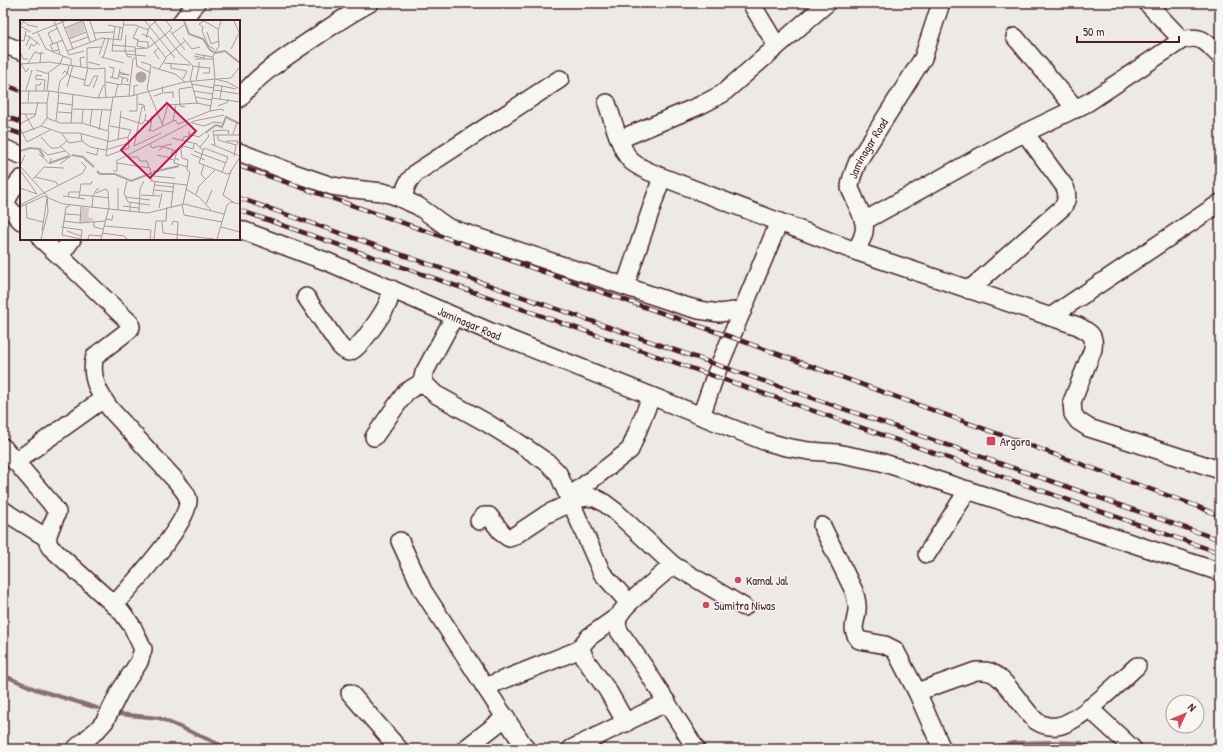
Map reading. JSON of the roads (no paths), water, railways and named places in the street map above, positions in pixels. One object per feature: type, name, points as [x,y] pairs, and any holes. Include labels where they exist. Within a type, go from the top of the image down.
[{"type":"street","points":[[240,98],[250,85],[270,69],[348,15],[370,3]]},
{"type":"street","points":[[751,3],[777,46]]},
{"type":"street","points":[[620,139],[701,105],[722,94],[827,3]]},
{"type":"street","name":"Jaminagar Road","points":[[864,221],[850,189],[858,161],[923,58],[941,3]]},
{"type":"street","points":[[1147,3],[1182,40]]},
{"type":"street","points":[[1015,37],[1076,109]]},
{"type":"street","points":[[855,251],[862,240],[864,221],[1025,133],[1076,109],[1182,40],[1192,37],[1203,40],[1220,56]]},
{"type":"street","points":[[3,44],[20,50]]},
{"type":"street","points":[[404,200],[405,189],[408,181],[417,172],[560,79]]},
{"type":"street","points":[[607,103],[624,151],[631,161],[642,168],[855,251],[1078,326],[1090,332],[1094,340],[1093,349],[1072,402],[1073,414],[1078,421],[1089,428],[1220,470]]},
{"type":"street","points":[[969,290],[1063,207],[1067,199],[1068,193],[1065,187],[1025,133]]},
{"type":"street","points":[[3,148],[20,155]]},
{"type":"street","points":[[240,152],[332,186],[382,192],[418,206],[447,227],[700,310],[719,313],[743,310]]},
{"type":"street","points":[[625,286],[662,177]]},
{"type":"street","points":[[20,181],[6,201],[6,205],[20,220]]},
{"type":"street","points":[[1050,317],[1220,203]]},
{"type":"street","points":[[701,416],[715,376],[782,223]]},
{"type":"street","name":"Jaminagar Road","points":[[240,230],[328,262],[454,317],[764,441],[793,449],[837,453],[881,462],[1220,572]]},
{"type":"street","points":[[42,240],[130,322],[131,327],[129,330],[96,356],[94,375],[97,386],[103,399],[142,446],[183,489],[188,499],[181,519],[163,549],[114,605]]},
{"type":"street","points":[[60,256],[71,240]]},
{"type":"street","points":[[306,297],[344,350],[352,352],[378,320],[387,305],[390,299],[390,288]]},
{"type":"street","points":[[454,317],[424,373],[424,382],[435,394],[487,422],[548,463],[558,473],[602,573],[629,603]]},
{"type":"street","points":[[374,437],[406,392],[424,382]]},
{"type":"street","points":[[478,520],[484,516],[489,516],[503,534],[509,538],[570,500],[630,450],[651,396]]},
{"type":"street","points":[[15,462],[103,399]]},
{"type":"street","points":[[3,447],[57,512],[47,538],[47,543],[53,551],[121,611],[132,626],[142,649],[142,655],[139,662],[120,691],[105,721],[75,749]]},
{"type":"street","points":[[927,554],[968,490]]},
{"type":"street","points":[[570,500],[588,497],[595,498],[603,502],[615,511],[672,565],[744,607]]},
{"type":"street","points":[[3,510],[47,538]]},
{"type":"street","points":[[822,526],[857,600],[857,610],[853,627],[855,634],[859,640],[885,645],[895,650],[917,692],[940,745]]},
{"type":"street","points":[[400,541],[424,591],[485,688],[506,717],[526,749]]},
{"type":"street","points":[[485,688],[581,649],[589,637],[618,617],[629,603],[672,565]]},
{"type":"street","points":[[618,617],[616,626],[618,631],[667,702],[696,749]]},
{"type":"street","points":[[581,649],[585,659],[605,686],[626,723]]},
{"type":"street","points":[[917,692],[976,671],[986,670],[995,674],[1002,681],[1030,716],[1042,725],[1056,726],[1069,722],[1081,715],[1137,666]]},
{"type":"street","points":[[350,693],[399,749]]},
{"type":"street","points":[[571,749],[667,702]]},
{"type":"street","points":[[1089,708],[1133,749]]},
{"type":"street","points":[[465,749],[506,717]]},
{"type":"waterway","points":[[3,675],[35,689],[97,708]]},
{"type":"waterway","points":[[118,714],[159,718],[230,749]]},
{"type":"waterway","points":[[984,749],[1014,743],[1051,742],[1081,743],[1092,749]]},
{"type":"railway","points":[[3,84],[20,91]]},
{"type":"railway","points":[[3,116],[20,122]]},
{"type":"railway","points":[[3,128],[20,134]]},
{"type":"railway","points":[[240,166],[731,337],[1194,505],[1220,516]]},
{"type":"railway","points":[[240,198],[1220,540]]},
{"type":"railway","points":[[240,210],[1220,553]]},
{"type":"place","name":"Argora","points":[[991,441]]},
{"type":"place","name":"Kamal Jal","points":[[738,580]]},
{"type":"place","name":"Sumitra Niwas","points":[[706,605]]}]
